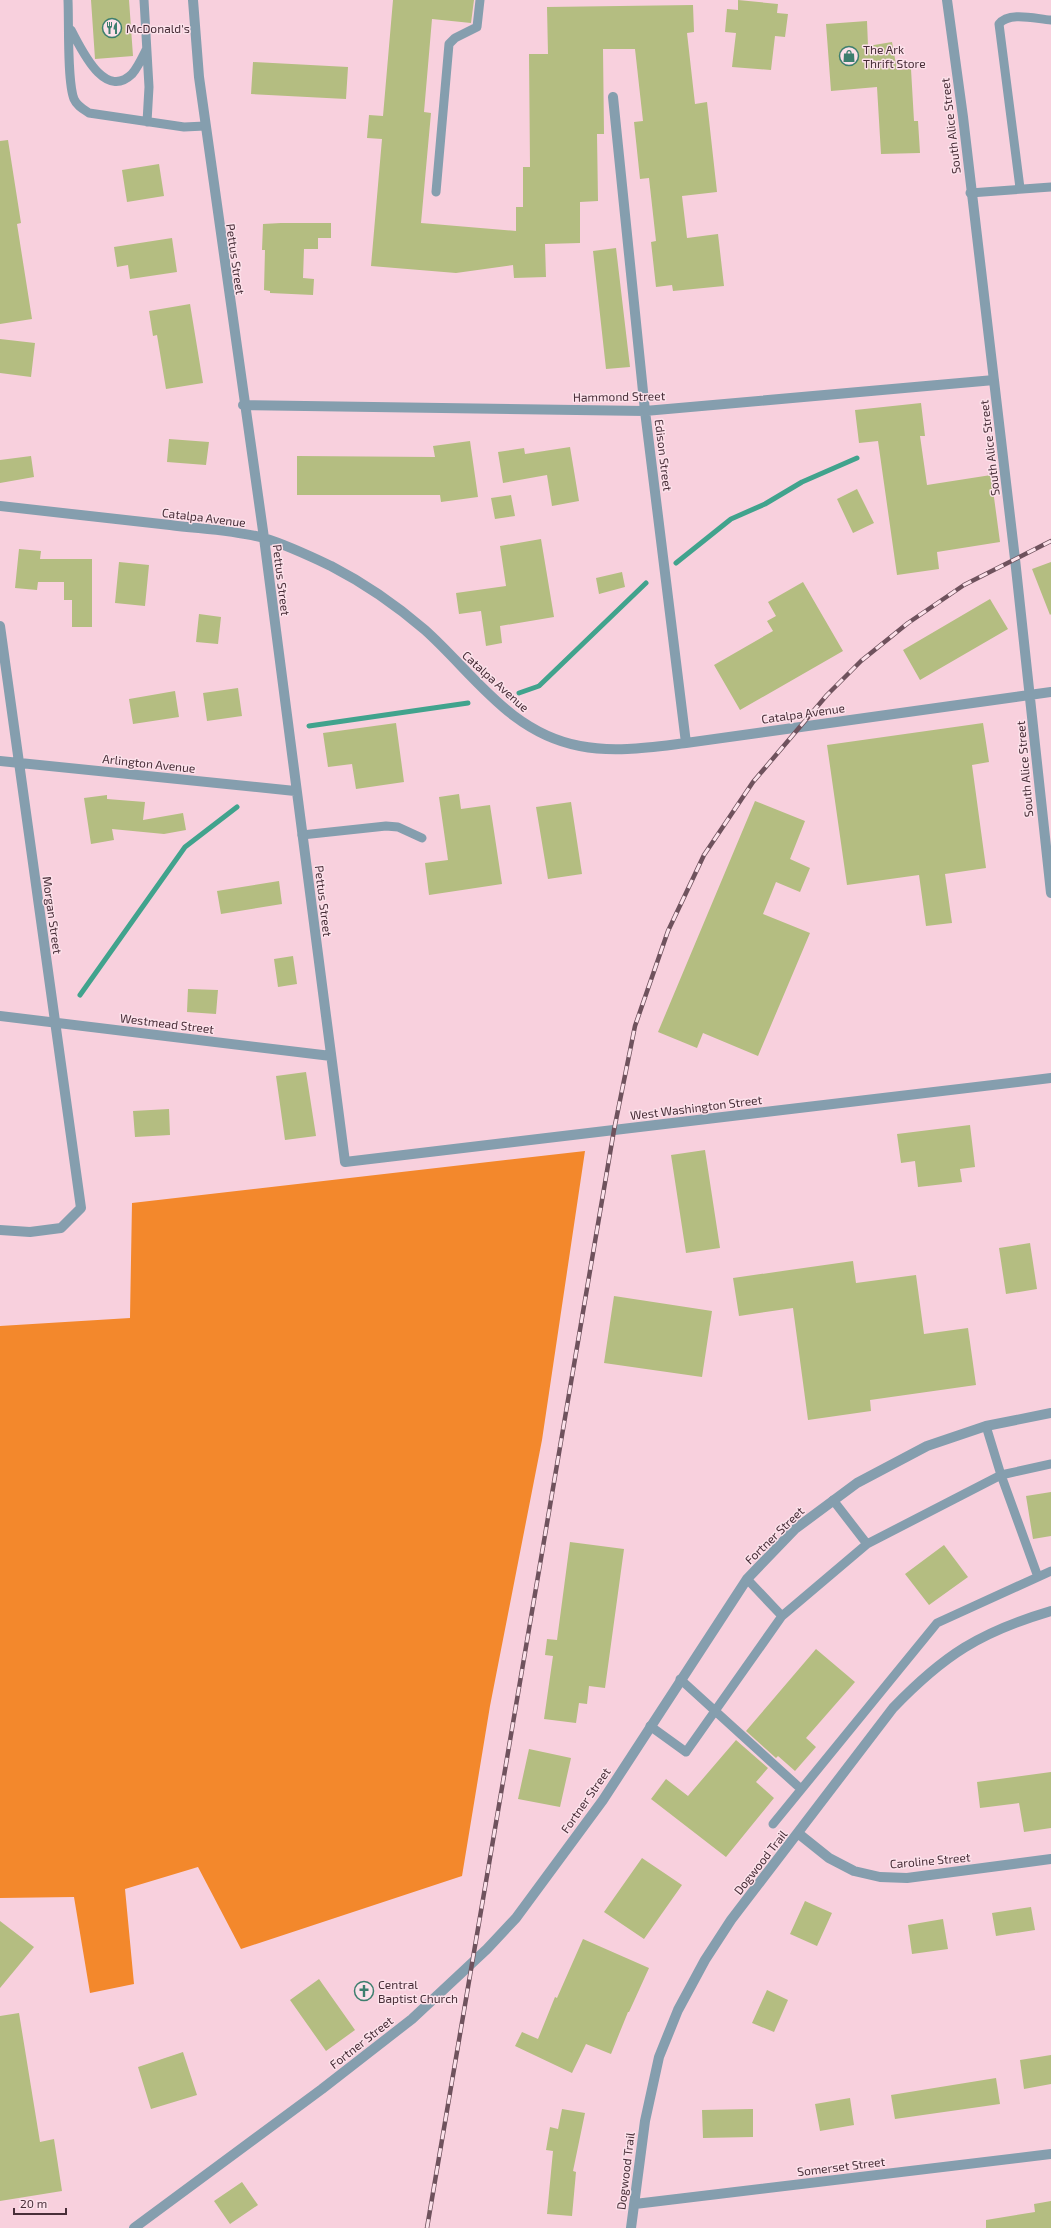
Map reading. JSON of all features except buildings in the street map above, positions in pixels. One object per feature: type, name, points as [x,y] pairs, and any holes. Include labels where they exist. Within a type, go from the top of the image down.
[{"type":"street","name":"Pettus Street","points":[[194,0],[199,77],[205,126],[243,405],[264,538],[295,791],[345,1162]]},
{"type":"street","name":"South Alice Street","points":[[947,0],[963,118],[970,193],[994,380],[1030,695],[1046,819],[1051,893]]},
{"type":"street","name":"Edison Street","points":[[613,97],[645,411],[686,743]]},
{"type":"street","name":"Hammond Street","points":[[243,405],[645,411],[994,380]]},
{"type":"street","name":"Catalpa Avenue","points":[[0,506],[215,530],[264,538],[330,566],[360,582],[392,604],[425,631],[501,706],[539,733],[581,746],[642,748],[686,743],[1051,692]]},
{"type":"street","name":"Morgan Street","points":[[0,626],[80,1208],[61,1228],[30,1232],[0,1230]]},
{"type":"street","name":"Arlington Avenue","points":[[0,761],[295,791]]},
{"type":"street","name":"Westmead Street","points":[[0,1016],[331,1056]]},
{"type":"street","name":"West Washington Street","points":[[345,1162],[1051,1078]]},
{"type":"street","name":"Fortner Street","points":[[134,2228],[328,2084],[412,2019],[456,1980],[516,1918],[602,1800],[747,1579],[795,1529],[857,1483],[927,1446],[986,1426],[1051,1413]]},
{"type":"street","name":"Dogwood Trail","points":[[631,2228],[648,2107],[659,2057],[678,2010],[704,1960],[731,1920],[799,1834],[893,1708],[917,1683],[943,1661],[972,1642],[1014,1622],[1051,1611]]},
{"type":"street","name":"Caroline Street","points":[[799,1834],[829,1858],[854,1871],[880,1877],[907,1878],[1051,1859]]},
{"type":"street","name":"Somerset Street","points":[[635,2204],[1051,2154]]},
{"type":"lane","points":[[68,0],[71,83],[74,98],[80,108],[89,113],[147,122],[184,127],[205,126]]},
{"type":"lane","points":[[144,0],[149,87],[147,122]]},
{"type":"lane","points":[[436,192],[449,44],[455,38],[477,27],[480,0]]},
{"type":"lane","points":[[1020,188],[999,24],[1002,20],[1011,17],[1051,20]]},
{"type":"lane","points":[[69,27],[96,72],[112,81],[120,80],[132,73],[147,49]]},
{"type":"lane","points":[[970,193],[1020,188],[1051,187]]},
{"type":"lane","points":[[302,835],[386,826],[398,827],[422,838]]},
{"type":"lane","points":[[986,1426],[1001,1475],[1038,1577]]},
{"type":"lane","points":[[650,1726],[686,1752],[782,1616],[867,1544],[1001,1475],[1051,1464]]},
{"type":"lane","points":[[834,1500],[867,1544]]},
{"type":"lane","points":[[773,1824],[937,1623],[1051,1571]]},
{"type":"lane","points":[[747,1579],[782,1616]]},
{"type":"lane","points":[[680,1679],[801,1789]]},
{"type":"shaded area","points":[[585,1151],[542,1440],[490,1706],[462,1876],[241,1949],[198,1867],[125,1889],[134,1984],[90,1993],[74,1897],[0,1898],[0,1326],[130,1318],[132,1203]]},
{"type":"waterway","points":[[676,563],[731,519],[765,504],[802,482],[857,458]]},
{"type":"waterway","points":[[519,693],[539,686],[646,583]]},
{"type":"waterway","points":[[309,726],[468,703]]},
{"type":"waterway","points":[[80,995],[185,847],[237,807]]},
{"type":"railway","points":[[427,2228],[614,1130],[635,1026],[668,931],[704,855],[753,782],[827,695],[861,661],[908,623],[964,585],[1051,541]]},
{"type":"place","name":"McDonald's","points":[[112,28]]},
{"type":"place","name":"The Ark Thrift Store","points":[[849,56]]},
{"type":"place","name":"Central Baptist Church","points":[[364,1991]]}]
